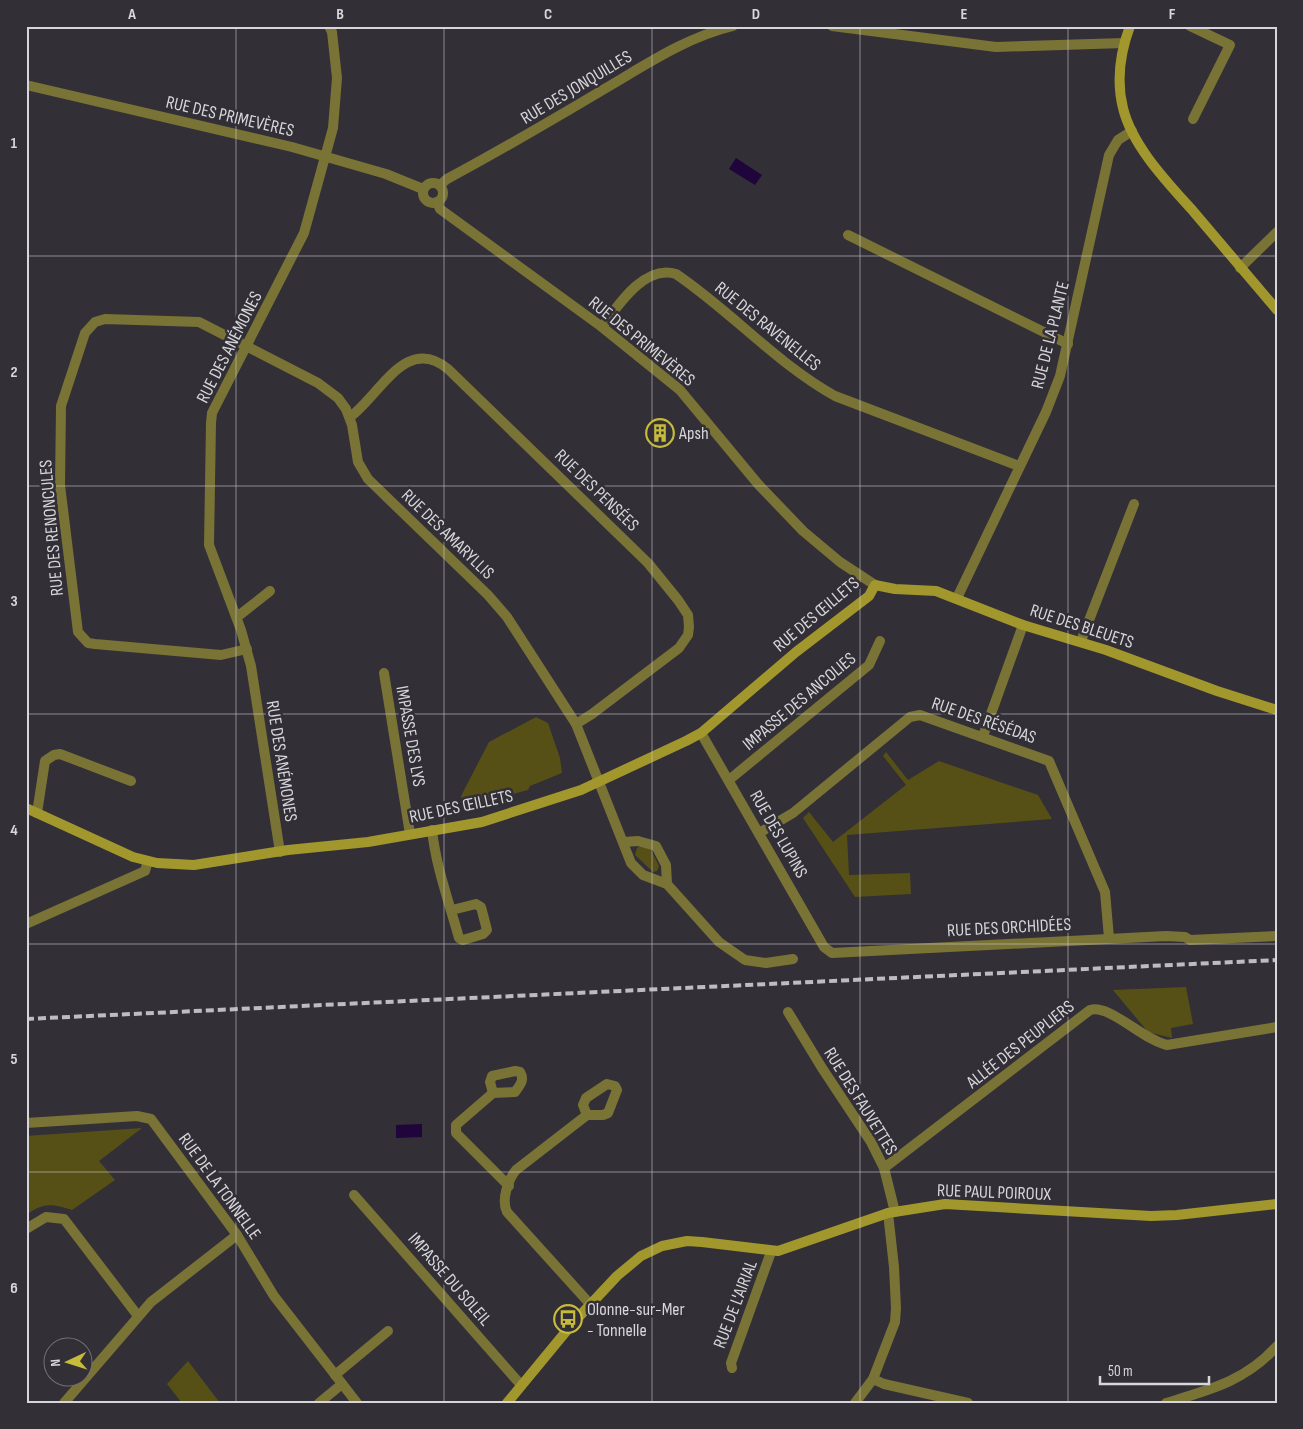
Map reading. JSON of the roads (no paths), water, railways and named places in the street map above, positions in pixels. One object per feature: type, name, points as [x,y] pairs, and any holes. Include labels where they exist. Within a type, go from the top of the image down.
[{"type":"street","name":"RUE DES ANÉMONES","points":[[280,852],[251,666],[236,617],[209,545],[211,423],[212,414],[246,345],[300,244],[333,128],[337,78],[332,32],[329,26]]},
{"type":"street","name":"RUE DES JONQUILLES","points":[[440,185],[447,179],[500,151],[666,53],[716,30],[734,26]]},
{"type":"street","points":[[832,26],[911,31],[996,48],[1124,43]]},
{"type":"street","points":[[1130,26],[1124,43],[1119,72],[1123,109],[1132,131],[1156,169],[1277,310]]},
{"type":"street","points":[[1190,26],[1230,45],[1192,119]]},
{"type":"street","name":"RUE DES PRIMEVÈRES","points":[[26,85],[325,157],[386,174],[423,189]]},
{"type":"street","name":"RUE DE LA PLANTE","points":[[957,598],[1046,412],[1060,376],[1109,155],[1118,140],[1132,131]]},
{"type":"street","points":[[430,183],[440,185],[444,193],[437,202],[428,202],[424,196],[423,189],[430,183]]},
{"type":"street","name":"RUE DES PRIMEVÈRES","points":[[437,202],[440,209],[602,327],[680,390],[758,484],[803,531],[840,562],[875,585]]},
{"type":"street","points":[[1240,268],[1277,232]]},
{"type":"street","points":[[848,235],[1068,344]]},
{"type":"street","name":"RUE DES RAVENELLES","points":[[602,327],[642,280],[659,271],[676,274],[794,371],[818,387],[835,396],[1019,466]]},
{"type":"street","name":"RUE DES RENONCULES","points":[[246,345],[194,321],[105,319],[91,324],[85,333],[63,399],[59,471],[76,628],[83,638],[95,644],[221,655],[247,650]]},
{"type":"street","name":"RUE DES AMARYLLIS","points":[[246,345],[318,383],[338,398],[350,417],[355,453],[368,479],[500,606],[576,724],[631,863],[635,869],[652,880],[667,884]]},
{"type":"street","name":"RUE DES PENSÉES","points":[[350,417],[401,366],[418,358],[436,361],[448,369],[634,548],[678,600],[688,616],[690,627],[688,635],[679,648],[576,724]]},
{"type":"street","points":[[1081,642],[1134,504]]},
{"type":"street","name":"RUE DES BLEUETS","points":[[875,585],[895,589],[936,591],[1024,625],[1081,642],[1217,691],[1277,710]]},
{"type":"street","name":"RUE DES ŒILLETS","points":[[26,808],[122,853],[148,862],[194,865],[280,852],[368,842],[482,822],[573,793],[674,748],[701,733],[796,652],[869,596],[875,585]]},
{"type":"street","points":[[236,617],[270,592]]},
{"type":"street","points":[[984,736],[1024,625]]},
{"type":"street","name":"IMPASSE DES ANCOLIES","points":[[729,780],[869,665],[880,641]]},
{"type":"street","name":"IMPASSE DES LYS","points":[[384,673],[410,834]]},
{"type":"street","name":"RUE DES RÉSÉDAS","points":[[759,833],[793,813],[910,717],[920,715],[1043,757],[1053,767],[1104,892],[1109,938]]},
{"type":"street","name":"RUE DES LUPINS","points":[[701,733],[828,952]]},
{"type":"street","points":[[37,813],[45,761],[54,755],[60,754],[131,781]]},
{"type":"street","points":[[432,830],[452,910]]},
{"type":"street","points":[[624,842],[638,841],[656,846],[666,865],[667,884],[719,942],[745,960],[766,963],[793,958]]},
{"type":"street","points":[[26,924],[145,871],[148,862]]},
{"type":"street","name":"RUE DES ORCHIDÉES","points":[[828,952],[1109,938],[1178,936],[1190,940],[1277,936]]},
{"type":"street","name":"ALLÉE DES PEUPLIERS","points":[[884,1168],[1090,1010],[1106,1011],[1150,1040],[1167,1045],[1277,1027]]},
{"type":"street","name":"RUE DES FAUVETTES","points":[[788,1012],[822,1068],[857,1118],[884,1168],[891,1212],[896,1308],[892,1332],[873,1379],[855,1403]]},
{"type":"street","points":[[493,1093],[455,1129],[456,1134],[508,1186]]},
{"type":"street","points":[[587,1115],[516,1170],[508,1186],[504,1203],[507,1212],[590,1304]]},
{"type":"street","name":"RUE DE LA TONNELLE","points":[[26,1123],[137,1116],[151,1119],[237,1235],[274,1296],[357,1403]]},
{"type":"street","name":"IMPASSE DU SOLEIL","points":[[354,1195],[522,1385]]},
{"type":"street","name":"RUE PAUL POIROUX","points":[[507,1403],[590,1304],[632,1262],[662,1246],[687,1241],[714,1242],[771,1252],[785,1250],[891,1212],[945,1204],[1160,1215],[1277,1204]]},
{"type":"street","points":[[26,1229],[46,1216],[64,1219],[138,1316]]},
{"type":"street","points":[[64,1403],[151,1302],[237,1235]]},
{"type":"street","name":"RUE DE L'AIRIAL","points":[[732,1368],[730,1363],[771,1252]]},
{"type":"street","points":[[335,1374],[388,1331]]},
{"type":"street","points":[[1166,1403],[1228,1383],[1250,1372],[1277,1346]]},
{"type":"street","points":[[873,1379],[884,1384],[968,1403]]},
{"type":"street","points":[[319,1403],[342,1384]]},
{"type":"railway","points":[[26,1019],[1277,960]]},
{"type":"place","name":"Apsh","points":[[660,433]]},
{"type":"place","name":"Olonne-sur-Mer - Tonnelle","points":[[568,1319]]}]
